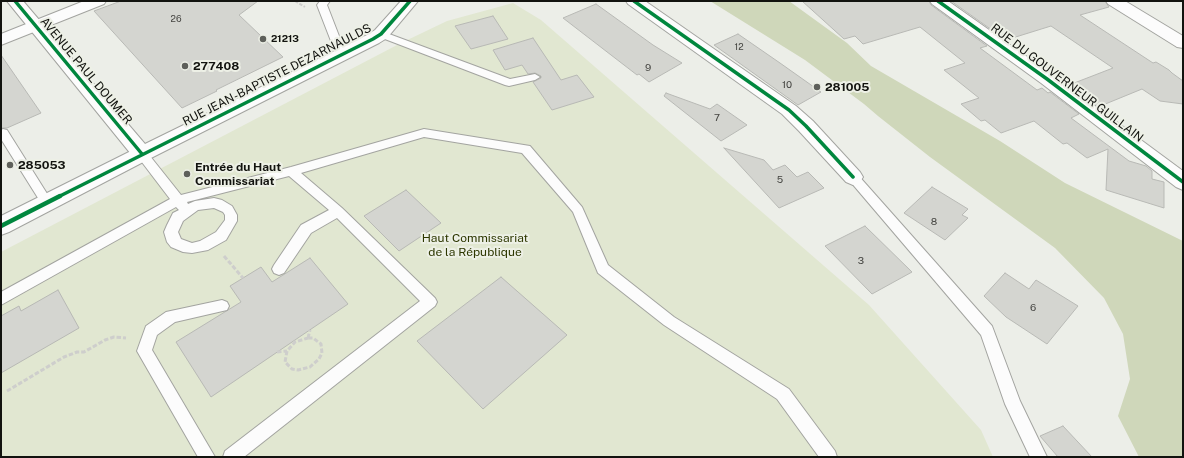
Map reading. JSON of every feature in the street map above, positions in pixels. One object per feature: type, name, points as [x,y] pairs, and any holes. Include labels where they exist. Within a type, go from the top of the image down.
[{"type":"street","name":"AVENUE PAUL DOUMER","points":[[14,1],[142,154]]},
{"type":"street","points":[[1,40],[98,1]]},
{"type":"street","name":"RUE JEAN-BAPTISTE DEZARNAULDS","points":[[1,226],[381,34],[410,1]]},
{"type":"street","points":[[634,1],[789,110],[806,126],[853,177]]},
{"type":"street","name":"RUE DU GOUVERNEUR GUILLAIN","points":[[938,1],[1047,79],[1183,182]]},
{"type":"street","points":[[1114,1],[1183,43]]},
{"type":"lane","points":[[325,1],[322,5],[341,54]]},
{"type":"lane","points":[[381,34],[509,83],[534,77]]},
{"type":"lane","points":[[3,133],[47,203]]},
{"type":"lane","points":[[1,299],[182,206],[291,171],[424,133],[526,149],[578,210],[602,269],[669,321],[783,394],[829,457]]},
{"type":"lane","points":[[142,154],[182,206]]},
{"type":"lane","points":[[231,457],[430,302],[338,211],[291,171]]},
{"type":"lane","points":[[853,177],[987,331],[1014,404],[1039,457]]},
{"type":"lane","points":[[214,203],[222,205],[228,209],[231,215],[231,221],[221,236],[212,242],[192,248],[183,247],[176,244],[172,238],[171,232],[182,206],[214,203]]},
{"type":"lane","points":[[279,269],[306,229],[338,211]]},
{"type":"lane","points":[[206,457],[144,351],[151,331],[171,316],[222,306]]},
{"type":"path","points":[[212,242],[243,278]]},
{"type":"path","points":[[308,338],[310,330]]},
{"type":"path","points":[[7,391],[64,357],[77,352],[84,352],[105,340],[114,337],[149,337]]},
{"type":"path","points":[[308,338],[317,340],[321,344],[322,348],[319,359],[310,368],[298,370],[292,369],[285,362],[287,351],[295,342],[308,338]]},
{"type":"path","points":[[277,352],[287,351]]},
{"type":"green space","points":[[710,1],[789,1],[847,43],[871,66],[1000,141],[1065,183],[1183,241],[1183,457],[1139,457],[1118,416],[1130,379],[1123,334],[1104,298],[1055,248],[930,157],[864,104],[805,60]]},
{"type":"green space","name":"Haut Commissariat de la République","points":[[513,3],[541,20],[869,305],[981,430],[993,457],[1,457],[1,252],[399,44],[447,21]]},
{"type":"building","points":[[121,1],[258,1],[239,15],[283,57],[182,108],[94,11]]},
{"type":"building","points":[[802,1],[929,1],[931,5],[987,46],[980,48],[1037,90],[1042,88],[1048,93],[1050,92],[1079,114],[1071,118],[1129,161],[1146,166],[1152,171],[1152,179],[1164,182],[1164,208],[1106,190],[1108,149],[1087,158],[1067,143],[1063,144],[1034,121],[1001,133],[985,120],[981,121],[961,104],[979,98],[944,70],[965,63],[920,27],[863,44],[855,36],[844,39]]},
{"type":"building","points":[[951,1],[1105,1],[1109,7],[1080,15],[1153,63],[1156,62],[1169,70],[1183,81],[1183,104],[1160,101],[1142,89],[1098,107],[1069,85],[1113,68],[1051,26],[1006,40]]},
{"type":"building","points":[[596,4],[653,45],[682,63],[649,82],[639,74],[637,75],[563,18]]},
{"type":"building","points":[[493,16],[508,39],[471,49],[455,26]]},
{"type":"building","points":[[738,34],[821,92],[798,105],[714,45]]},
{"type":"building","points":[[533,38],[561,80],[577,75],[594,97],[552,110],[533,82],[541,78],[541,76],[535,73],[528,74],[522,65],[505,70],[493,50]]},
{"type":"building","points":[[1,55],[41,113],[7,128],[1,128]]},
{"type":"building","points":[[666,93],[710,109],[717,104],[747,125],[721,141],[664,96]]},
{"type":"building","points":[[724,148],[764,160],[773,170],[785,165],[797,177],[808,172],[824,188],[779,208]]},
{"type":"building","points":[[932,187],[968,209],[962,215],[968,218],[945,240],[904,213]]},
{"type":"building","points":[[406,190],[441,223],[399,251],[364,216]]},
{"type":"building","points":[[865,226],[912,272],[872,294],[825,246]]},
{"type":"building","points":[[310,258],[348,304],[211,397],[176,342],[241,302],[230,286],[261,267],[272,282]]},
{"type":"building","points":[[1005,273],[1029,289],[1036,280],[1078,306],[1047,344],[1006,317],[984,296]]},
{"type":"building","points":[[501,277],[567,335],[483,409],[417,341]]},
{"type":"building","points":[[58,290],[79,328],[1,373],[1,316],[19,306],[21,311]]},
{"type":"building","points":[[1063,426],[1092,457],[1058,457],[1040,436]]},
{"type":"cycle path","points":[[15,1],[142,154]]},
{"type":"cycle path","points":[[1,226],[373,39],[381,34],[410,1]]},
{"type":"cycle path","points":[[634,1],[789,110],[806,126],[853,177]]},
{"type":"cycle path","points":[[938,1],[1047,79],[1183,182]]},
{"type":"place","name":"21213","points":[[263,39]]},
{"type":"place","name":"277408","points":[[185,66]]},
{"type":"place","name":"281005","points":[[817,87]]},
{"type":"place","name":"285053","points":[[10,165]]},
{"type":"place","name":"Entrée du Haut Commissariat","points":[[187,174]]}]
